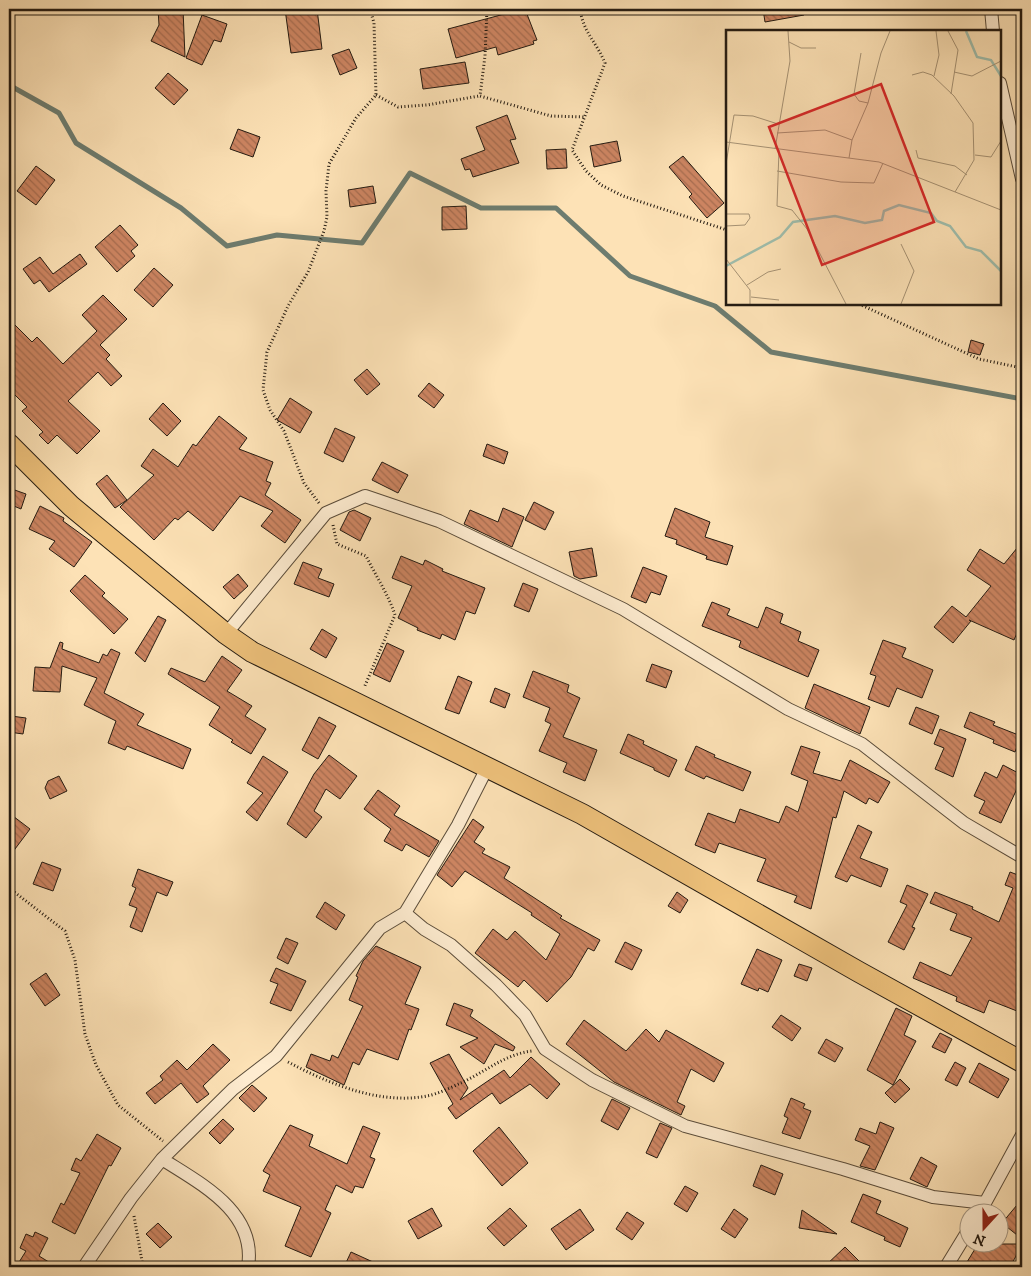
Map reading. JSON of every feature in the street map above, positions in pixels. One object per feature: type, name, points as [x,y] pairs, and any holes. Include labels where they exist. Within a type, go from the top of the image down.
[{"type":"main road","points":[[9,444],[71,506],[226,634],[252,652],[582,814],[850,968],[1021,1059]]},
{"type":"street","points":[[991,9],[993,30]]},
{"type":"street","points":[[1001,87],[1022,179]]},
{"type":"street","points":[[226,634],[326,513],[365,496],[439,521],[623,608],[788,709],[862,744],[964,823],[1022,857]]},
{"type":"street","points":[[84,1267],[131,1198],[162,1159],[233,1089],[276,1056],[380,928],[405,913],[458,825],[486,768]]},
{"type":"street","points":[[405,913],[424,929],[452,945],[496,985],[525,1015],[545,1050],[592,1080],[685,1126],[843,1169],[933,1197],[964,1204]]},
{"type":"street","points":[[984,1204],[1022,1135]]},
{"type":"street","points":[[162,1159],[225,1202],[244,1230],[250,1254],[248,1267]]},
{"type":"street","points":[[949,1266],[958,1249]]},
{"type":"path","points":[[357,704],[396,615],[390,598],[380,585],[366,556],[337,544],[335,528],[304,483],[284,431],[270,410],[263,390],[267,352],[288,306],[308,272],[327,217],[329,164],[356,118],[376,96],[374,23],[370,9]]},
{"type":"path","points":[[480,96],[485,56],[487,9]]},
{"type":"path","points":[[580,9],[589,38],[601,53],[605,63],[572,150],[586,172],[601,186],[623,196],[726,230]]},
{"type":"path","points":[[376,96],[398,107],[427,105],[480,96],[551,116],[585,117]]},
{"type":"path","points":[[861,305],[979,360],[1022,368]]},
{"type":"path","points":[[9,888],[64,931],[75,960],[85,1034],[96,1065],[118,1105],[172,1149]]},
{"type":"path","points":[[276,1056],[320,1079],[372,1095],[389,1098],[427,1096],[462,1082],[514,1053],[545,1050]]},
{"type":"path","points":[[131,1198],[143,1267]]},
{"type":"building","points":[[158,9],[183,9],[185,57],[151,41],[159,25]]},
{"type":"building","points":[[285,9],[317,9],[322,49],[291,53]]},
{"type":"building","points":[[511,9],[525,9],[537,40],[533,41],[534,44],[498,55],[496,47],[456,58],[448,29],[512,12]]},
{"type":"building","points":[[763,9],[804,9],[804,15],[765,22]]},
{"type":"building","points":[[202,15],[227,24],[221,42],[214,40],[202,65],[186,58]]},
{"type":"building","points":[[349,49],[357,68],[340,75],[332,55]]},
{"type":"building","points":[[465,62],[469,83],[423,89],[420,69]]},
{"type":"building","points":[[168,73],[188,90],[174,105],[155,88]]},
{"type":"building","points":[[507,115],[516,139],[510,140],[519,163],[473,177],[470,169],[465,170],[461,159],[485,150],[476,127]]},
{"type":"building","points":[[238,129],[260,137],[253,157],[230,149]]},
{"type":"building","points":[[617,141],[621,161],[594,167],[590,146]]},
{"type":"building","points":[[566,149],[567,168],[547,169],[546,150]]},
{"type":"building","points":[[683,156],[724,203],[707,218],[689,197],[692,194],[669,167]]},
{"type":"building","points":[[36,166],[55,180],[36,205],[17,191]]},
{"type":"building","points":[[373,186],[376,203],[350,207],[348,190]]},
{"type":"building","points":[[466,206],[467,229],[442,230],[442,207]]},
{"type":"building","points":[[120,225],[138,245],[131,251],[135,256],[117,272],[95,247]]},
{"type":"building","points":[[80,254],[87,264],[49,292],[40,280],[34,284],[23,269],[40,257],[53,274]]},
{"type":"building","points":[[154,268],[173,285],[153,307],[134,290]]},
{"type":"building","points":[[103,295],[127,319],[100,345],[110,355],[106,359],[122,376],[111,386],[98,372],[68,401],[100,431],[77,454],[57,435],[48,444],[39,435],[43,432],[22,411],[27,407],[9,389],[9,331],[15,325],[32,342],[37,337],[63,364],[97,331],[82,315]]},
{"type":"building","points":[[971,340],[984,344],[980,355],[968,352]]},
{"type":"building","points":[[367,369],[380,384],[367,395],[354,380]]},
{"type":"building","points":[[429,383],[444,395],[434,408],[418,396]]},
{"type":"building","points":[[290,398],[312,412],[300,433],[277,420]]},
{"type":"building","points":[[163,403],[181,421],[167,436],[149,419]]},
{"type":"building","points":[[219,416],[247,438],[239,449],[273,462],[266,481],[271,483],[265,495],[301,520],[285,543],[261,526],[273,511],[240,496],[213,531],[188,511],[178,520],[175,518],[154,540],[120,507],[154,475],[141,466],[153,449],[178,467],[193,444],[196,446]]},
{"type":"building","points":[[335,428],[355,437],[343,462],[324,453]]},
{"type":"building","points":[[487,444],[508,452],[504,464],[483,456]]},
{"type":"building","points":[[382,462],[408,475],[398,493],[372,480]]},
{"type":"building","points":[[107,475],[127,500],[115,508],[96,484]]},
{"type":"building","points":[[9,488],[26,494],[21,509],[9,504]]},
{"type":"building","points":[[534,502],[554,512],[545,530],[525,520]]},
{"type":"building","points":[[40,506],[64,518],[63,521],[92,542],[74,567],[49,549],[55,541],[29,529]]},
{"type":"building","points":[[503,508],[524,517],[512,547],[464,524],[470,510],[498,522]]},
{"type":"building","points":[[675,508],[710,522],[705,537],[733,546],[727,565],[706,559],[707,556],[676,544],[677,540],[665,536]]},
{"type":"building","points":[[354,510],[371,518],[360,541],[340,530],[349,512]]},
{"type":"building","points":[[1022,542],[1022,621],[1014,640],[969,620],[971,621],[953,643],[934,627],[952,606],[966,617],[991,586],[967,570],[980,549],[1004,564]]},
{"type":"building","points":[[592,548],[597,576],[580,579],[574,576],[569,552]]},
{"type":"building","points":[[401,556],[423,565],[425,560],[443,569],[442,571],[485,588],[475,614],[466,611],[455,640],[442,634],[440,639],[417,630],[418,628],[398,618],[412,586],[392,578]]},
{"type":"building","points":[[303,562],[322,569],[318,578],[334,584],[329,597],[294,584]]},
{"type":"building","points":[[643,567],[667,576],[660,595],[651,592],[646,603],[631,597]]},
{"type":"building","points":[[238,574],[248,586],[234,599],[223,587]]},
{"type":"building","points":[[85,575],[105,593],[102,596],[128,619],[114,634],[70,591]]},
{"type":"building","points":[[523,583],[538,589],[529,612],[514,606]]},
{"type":"building","points":[[712,602],[730,609],[727,615],[758,628],[766,607],[783,614],[780,623],[801,632],[798,641],[819,650],[808,677],[739,647],[741,641],[702,626]]},
{"type":"building","points":[[158,616],[166,620],[145,662],[135,653]]},
{"type":"building","points":[[322,629],[337,638],[326,658],[310,649]]},
{"type":"building","points":[[883,640],[906,648],[902,657],[933,670],[922,698],[897,688],[889,707],[868,699],[876,676],[870,674]]},
{"type":"building","points":[[60,642],[63,643],[62,649],[99,663],[103,654],[107,656],[111,649],[120,653],[104,693],[144,714],[137,725],[191,749],[183,769],[127,746],[125,750],[108,743],[116,721],[84,705],[97,678],[62,666],[60,692],[33,691],[35,667],[50,668]]},
{"type":"building","points":[[387,643],[404,651],[390,682],[373,674]]},
{"type":"building","points":[[222,656],[242,670],[227,691],[252,706],[245,716],[266,729],[251,754],[209,725],[220,707],[168,674],[171,668],[205,682]]},
{"type":"building","points":[[652,664],[672,671],[666,688],[646,681]]},
{"type":"building","points":[[533,671],[569,685],[567,692],[580,698],[563,737],[597,750],[585,781],[563,772],[567,763],[539,751],[551,724],[545,721],[550,708],[523,697]]},
{"type":"building","points":[[458,676],[472,682],[459,714],[445,709]]},
{"type":"building","points":[[814,684],[870,707],[860,734],[805,708]]},
{"type":"building","points":[[495,688],[510,694],[505,708],[490,702]]},
{"type":"building","points":[[916,707],[939,716],[932,734],[909,724]]},
{"type":"building","points":[[970,712],[995,722],[993,725],[1021,736],[1015,752],[993,743],[994,740],[964,727]]},
{"type":"building","points":[[11,716],[26,718],[23,734],[9,732]]},
{"type":"building","points":[[319,717],[336,726],[318,759],[302,750]]},
{"type":"building","points":[[940,729],[966,739],[953,777],[935,769],[944,748],[934,744]]},
{"type":"building","points":[[628,734],[644,741],[643,744],[677,760],[669,777],[620,753]]},
{"type":"building","points":[[696,746],[715,755],[714,757],[751,772],[743,791],[706,776],[704,779],[685,770]]},
{"type":"building","points":[[801,746],[820,752],[813,773],[841,781],[850,760],[890,782],[878,803],[869,798],[866,804],[844,791],[836,818],[833,817],[811,909],[794,902],[797,896],[757,881],[766,859],[719,843],[715,853],[695,845],[708,813],[735,823],[740,809],[779,823],[786,806],[798,812],[808,781],[791,774]]},
{"type":"building","points":[[329,755],[357,776],[340,799],[326,789],[314,811],[322,817],[306,838],[287,824],[314,774]]},
{"type":"building","points":[[263,756],[288,772],[257,821],[246,812],[263,793],[247,783]]},
{"type":"building","points":[[1003,765],[1022,775],[1022,778],[1001,823],[979,813],[985,801],[974,796],[985,772],[997,778]]},
{"type":"building","points":[[59,776],[67,791],[50,799],[45,788],[48,781]]},
{"type":"building","points":[[378,790],[400,806],[394,815],[439,841],[429,857],[406,844],[402,851],[384,841],[391,829],[364,809]]},
{"type":"building","points":[[9,813],[30,829],[9,857]]},
{"type":"building","points":[[473,819],[484,827],[474,842],[485,849],[482,853],[510,867],[504,878],[562,916],[560,918],[600,940],[594,951],[588,948],[571,977],[547,1002],[524,980],[518,987],[475,953],[493,929],[507,940],[515,931],[546,960],[560,934],[531,915],[532,913],[465,871],[452,887],[437,875]]},
{"type":"building","points":[[858,825],[872,832],[860,858],[888,869],[881,887],[851,875],[847,882],[835,877]]},
{"type":"building","points":[[42,862],[61,869],[53,891],[33,884]]},
{"type":"building","points":[[1022,866],[1022,1013],[989,1000],[984,1013],[956,1001],[957,997],[913,978],[920,962],[951,976],[972,938],[950,930],[957,914],[930,903],[935,892],[973,907],[972,909],[999,922],[1013,888],[1005,885],[1010,872],[1018,875]]},
{"type":"building","points":[[138,869],[173,882],[167,896],[157,892],[142,932],[130,927],[137,908],[129,905],[136,888],[132,886]]},
{"type":"building","points":[[907,885],[928,894],[912,927],[915,928],[904,950],[888,942],[907,905],[900,902]]},
{"type":"building","points":[[677,892],[688,900],[680,913],[668,906]]},
{"type":"building","points":[[325,902],[345,915],[336,930],[316,917]]},
{"type":"building","points":[[286,938],[298,943],[288,964],[277,958]]},
{"type":"building","points":[[625,942],[642,950],[632,970],[615,962]]},
{"type":"building","points":[[376,946],[421,967],[405,1004],[419,1009],[411,1030],[409,1029],[398,1060],[367,1049],[359,1065],[353,1062],[344,1085],[306,1067],[311,1054],[330,1061],[332,1055],[338,1058],[363,1006],[349,1000],[358,977],[356,976],[363,961]]},
{"type":"building","points":[[757,949],[782,960],[768,992],[759,988],[758,991],[741,984]]},
{"type":"building","points":[[799,964],[812,968],[807,981],[794,976]]},
{"type":"building","points":[[276,968],[306,981],[291,1011],[270,1003],[278,984],[270,981]]},
{"type":"building","points":[[46,973],[60,995],[45,1006],[30,984]]},
{"type":"building","points":[[454,1003],[473,1010],[470,1016],[515,1047],[513,1051],[495,1044],[484,1064],[460,1047],[478,1038],[446,1025]]},
{"type":"building","points":[[896,1008],[912,1016],[904,1035],[916,1041],[893,1085],[867,1070]]},
{"type":"building","points":[[781,1015],[801,1028],[792,1041],[772,1027]]},
{"type":"building","points":[[584,1020],[626,1051],[646,1029],[659,1042],[666,1030],[724,1063],[714,1082],[691,1069],[677,1102],[685,1106],[681,1115],[614,1082],[566,1044]]},
{"type":"building","points":[[940,1033],[952,1039],[945,1053],[932,1047]]},
{"type":"building","points":[[826,1039],[843,1048],[835,1062],[818,1053]]},
{"type":"building","points":[[213,1044],[230,1060],[203,1086],[209,1094],[197,1103],[181,1083],[155,1104],[146,1093],[163,1080],[160,1076],[177,1060],[187,1070]]},
{"type":"building","points":[[449,1054],[468,1088],[460,1100],[504,1070],[510,1078],[531,1057],[560,1084],[547,1099],[530,1084],[500,1104],[492,1093],[456,1119],[448,1108],[453,1104],[430,1063]]},
{"type":"building","points":[[955,1062],[966,1068],[957,1086],[945,1080]]},
{"type":"building","points":[[979,1063],[1009,1079],[998,1098],[969,1082]]},
{"type":"building","points":[[900,1079],[910,1089],[895,1103],[885,1093]]},
{"type":"building","points":[[252,1085],[267,1098],[254,1112],[239,1098]]},
{"type":"building","points":[[791,1098],[805,1104],[803,1108],[811,1111],[800,1139],[782,1133],[788,1118],[784,1116]]},
{"type":"building","points":[[612,1099],[630,1108],[618,1130],[601,1121]]},
{"type":"building","points":[[223,1119],[234,1129],[220,1144],[209,1133]]},
{"type":"building","points":[[880,1122],[894,1128],[875,1170],[860,1166],[870,1146],[855,1140],[860,1128],[876,1134]]},
{"type":"building","points":[[660,1123],[672,1128],[657,1158],[646,1153]]},
{"type":"building","points":[[290,1125],[313,1135],[309,1146],[347,1164],[363,1126],[380,1133],[370,1157],[375,1159],[363,1188],[355,1186],[352,1193],[336,1185],[325,1210],[331,1213],[311,1257],[285,1246],[301,1207],[263,1191],[270,1175],[263,1171]]},
{"type":"building","points":[[499,1127],[528,1163],[502,1186],[473,1151]]},
{"type":"building","points":[[97,1134],[121,1148],[111,1166],[109,1165],[75,1234],[52,1222],[61,1203],[64,1205],[80,1173],[71,1170],[76,1158],[81,1161]]},
{"type":"building","points":[[921,1157],[937,1166],[927,1187],[910,1179]]},
{"type":"building","points":[[761,1165],[783,1174],[775,1195],[753,1186]]},
{"type":"building","points":[[685,1186],[698,1193],[687,1212],[674,1204]]},
{"type":"building","points":[[863,1194],[881,1201],[876,1213],[908,1228],[900,1247],[884,1240],[885,1237],[851,1222]]},
{"type":"building","points":[[1022,1199],[1022,1239],[1008,1228],[1008,1216]]},
{"type":"building","points":[[432,1208],[442,1226],[418,1239],[408,1221]]},
{"type":"building","points":[[510,1208],[527,1226],[504,1246],[487,1228]]},
{"type":"building","points":[[580,1209],[594,1230],[566,1250],[551,1229]]},
{"type":"building","points":[[734,1209],[748,1219],[735,1238],[721,1229]]},
{"type":"building","points":[[802,1210],[837,1234],[799,1228]]},
{"type":"building","points":[[627,1212],[644,1223],[632,1240],[616,1229]]},
{"type":"building","points":[[158,1223],[172,1237],[160,1248],[146,1234]]},
{"type":"building","points":[[35,1232],[48,1238],[39,1256],[57,1267],[16,1267],[26,1251],[20,1248],[26,1234],[33,1237]]},
{"type":"building","points":[[1008,1244],[1022,1244],[1010,1267],[964,1267],[972,1254],[1008,1254]]},
{"type":"building","points":[[845,1247],[865,1267],[824,1267]]},
{"type":"building","points":[[351,1252],[384,1267],[344,1267]]},
{"type":"waterway","points":[[9,85],[59,113],[76,143],[181,208],[227,246],[277,235],[362,243],[410,173],[481,208],[556,208],[630,276],[715,306],[771,352],[1022,399]]}]
